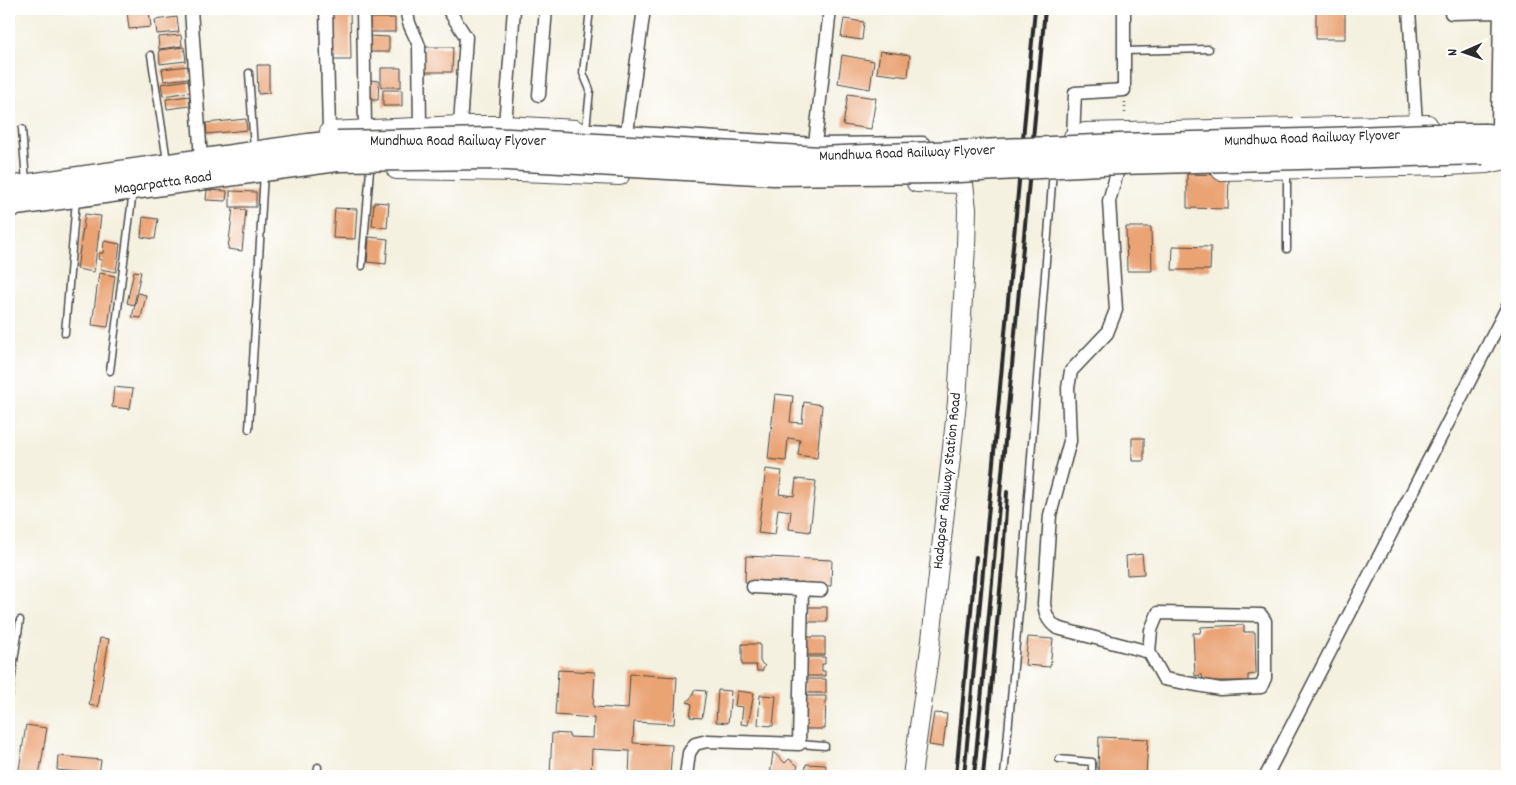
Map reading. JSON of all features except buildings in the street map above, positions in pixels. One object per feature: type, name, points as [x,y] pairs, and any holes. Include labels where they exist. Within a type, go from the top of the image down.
[{"type":"highway","name":"Mundhwa Road Railway Flyover","points":[[326,147],[774,174],[939,172],[1120,163],[1496,137],[1507,154]]},
{"type":"highway","name":"Magarpatta Road","points":[[18,187],[131,179],[259,161],[326,147]]},
{"type":"highway","name":"Magarpatta Road","points":[[9,205],[76,196],[131,179],[167,165],[201,160],[259,161]]},
{"type":"street","points":[[191,9],[201,160]]},
{"type":"street","points":[[326,9],[326,168],[335,170],[572,174],[581,129]]},
{"type":"street","points":[[363,9],[365,128]]},
{"type":"street","points":[[407,9],[410,29],[419,46],[420,126]]},
{"type":"street","points":[[448,9],[466,37],[460,125]]},
{"type":"street","points":[[505,125],[514,9]]},
{"type":"street","points":[[540,95],[546,9]]},
{"type":"street","points":[[627,132],[644,9]]},
{"type":"street","points":[[815,144],[830,9]]},
{"type":"street","points":[[1124,9],[1124,90],[1075,93],[1074,171],[1083,174],[1287,170],[1487,164],[1507,160]]},
{"type":"street","points":[[1409,9],[1416,124]]},
{"type":"street","points":[[1073,137],[1085,132],[1125,130],[1416,124],[1496,137],[1500,10],[1451,13]]},
{"type":"street","points":[[326,147],[365,128],[460,125],[581,129],[815,144],[955,142]]},
{"type":"street","points":[[1314,127],[1315,169]]},
{"type":"street","points":[[1117,173],[1109,201],[1116,310],[1107,333],[1071,371],[1068,388],[1070,441],[1050,514],[1044,604],[1046,615],[1050,622],[1058,628],[1150,652],[1164,679],[1220,689],[1261,687],[1265,678],[1265,621],[1261,615],[1158,613],[1151,630],[1150,652]]},
{"type":"street","name":"Hadapsar Railway Station Road","points":[[572,174],[805,184],[964,184],[966,246],[957,402],[930,649],[912,776]]},
{"type":"street","points":[[1266,776],[1507,308]]},
{"type":"street","points":[[752,587],[820,590]]},
{"type":"street","points":[[686,776],[689,753],[695,744],[708,741],[798,744],[802,589]]},
{"type":"lane","points":[[581,129],[590,90],[583,72],[590,9]]},
{"type":"lane","points":[[1124,51],[1209,50]]},
{"type":"lane","points":[[151,55],[167,165]]},
{"type":"lane","points":[[249,73],[259,161],[249,429]]},
{"type":"lane","points":[[18,187],[22,129]]},
{"type":"lane","points":[[1004,776],[1020,600],[1054,158],[1062,143],[1073,137]]},
{"type":"lane","points":[[362,266],[370,170]]},
{"type":"lane","points":[[1287,170],[1287,248]]},
{"type":"lane","points":[[110,371],[131,179]]},
{"type":"lane","points":[[65,333],[76,196]]},
{"type":"lane","points":[[9,695],[20,620]]},
{"type":"lane","points":[[798,744],[825,746]]},
{"type":"lane","points":[[1059,759],[1092,762],[1092,776]]},
{"type":"lane","points":[[317,776],[318,767]]},
{"type":"path","points":[[1124,90],[1125,130]]},
{"type":"railway","points":[[964,776],[1035,9]]},
{"type":"railway","points":[[974,776],[1045,9]]},
{"type":"railway","points":[[983,776],[1003,558],[1007,492]]},
{"type":"railway","points":[[956,776],[976,557]]}]
